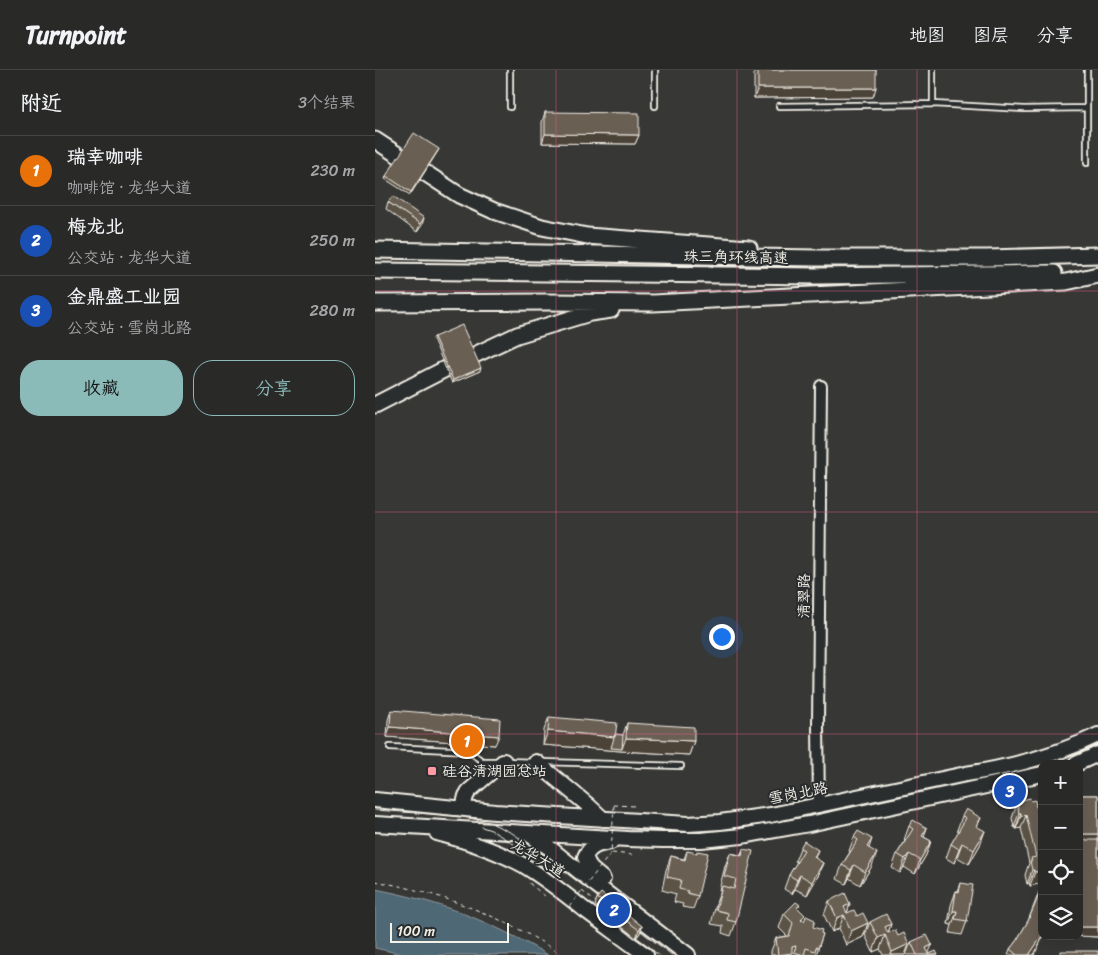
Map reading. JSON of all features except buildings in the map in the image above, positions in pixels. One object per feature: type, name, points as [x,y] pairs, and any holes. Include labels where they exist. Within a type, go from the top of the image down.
[{"type":"highway","points":[[375,140],[459,195],[477,204],[514,219],[570,233],[905,258]]},
{"type":"highway","name":"珠三角环线高速","points":[[375,250],[807,258],[987,258],[1098,255]]},
{"type":"highway","name":"珠三角环线高速","points":[[375,271],[815,276],[1098,274]]},
{"type":"highway","points":[[375,303],[653,303],[1065,282],[1098,274]]},
{"type":"highway","points":[[375,405],[517,335],[590,313],[653,303]]},
{"type":"main road","points":[[1076,744],[1098,727]]},
{"type":"main road","name":"雪岗北路","points":[[495,812],[688,824],[747,819],[819,806],[998,768],[1051,754],[1098,735]]},
{"type":"main road","points":[[1083,761],[1098,754]]},
{"type":"main road","points":[[463,808],[469,791],[504,761]]},
{"type":"main road","points":[[535,762],[603,819]]},
{"type":"main road","points":[[1083,763],[1098,762]]},
{"type":"main road","points":[[527,832],[662,840],[701,840],[742,836],[809,824],[1038,775]]},
{"type":"main road","name":"龙华大道","points":[[375,800],[495,812],[551,849],[688,955]]},
{"type":"main road","points":[[557,834],[558,816]]},
{"type":"main road","name":"龙华大道","points":[[375,824],[527,832]]},
{"type":"main road","name":"龙华大道","points":[[395,825],[430,831],[469,842],[497,852],[521,864],[557,888],[646,955]]},
{"type":"main road","points":[[624,906],[619,894],[590,868],[585,857],[594,846],[628,839]]},
{"type":"street","name":"清翠路","points":[[819,806],[821,386]]},
{"type":"lane","points":[[510,70],[510,108]]},
{"type":"lane","points":[[655,70],[655,106]]},
{"type":"lane","points":[[933,70],[933,104]]},
{"type":"lane","points":[[1087,70],[1087,163]]},
{"type":"lane","points":[[779,106],[933,104],[1024,109],[1087,108]]},
{"type":"lane","points":[[390,747],[469,751],[482,761],[491,772]]},
{"type":"lane","points":[[482,761],[681,766]]},
{"type":"path","points":[[569,908],[611,853],[614,805],[635,806]]},
{"type":"path","points":[[611,853],[634,855]]},
{"type":"path","points":[[375,881],[434,894],[476,910],[509,924],[561,955]]},
{"type":"path","points":[[582,891],[597,903]]},
{"type":"water","points":[[375,889],[443,906],[465,914],[506,932],[548,955],[406,955],[375,948]]},
{"type":"tram line","points":[[375,810],[458,816],[489,822],[524,841],[610,906]]},
{"type":"tram line","points":[[482,827],[491,830],[515,845],[659,955]]},
{"type":"tram line","points":[[629,922],[672,955]]},
{"type":"place","name":"瑞幸咖啡","points":[[467,741]]},
{"type":"place","name":"硅谷清湖园总站","points":[[432,771]]},
{"type":"place","name":"金鼎盛工业园","points":[[1010,791]]},
{"type":"place","name":"梅龙北","points":[[614,910]]}]
